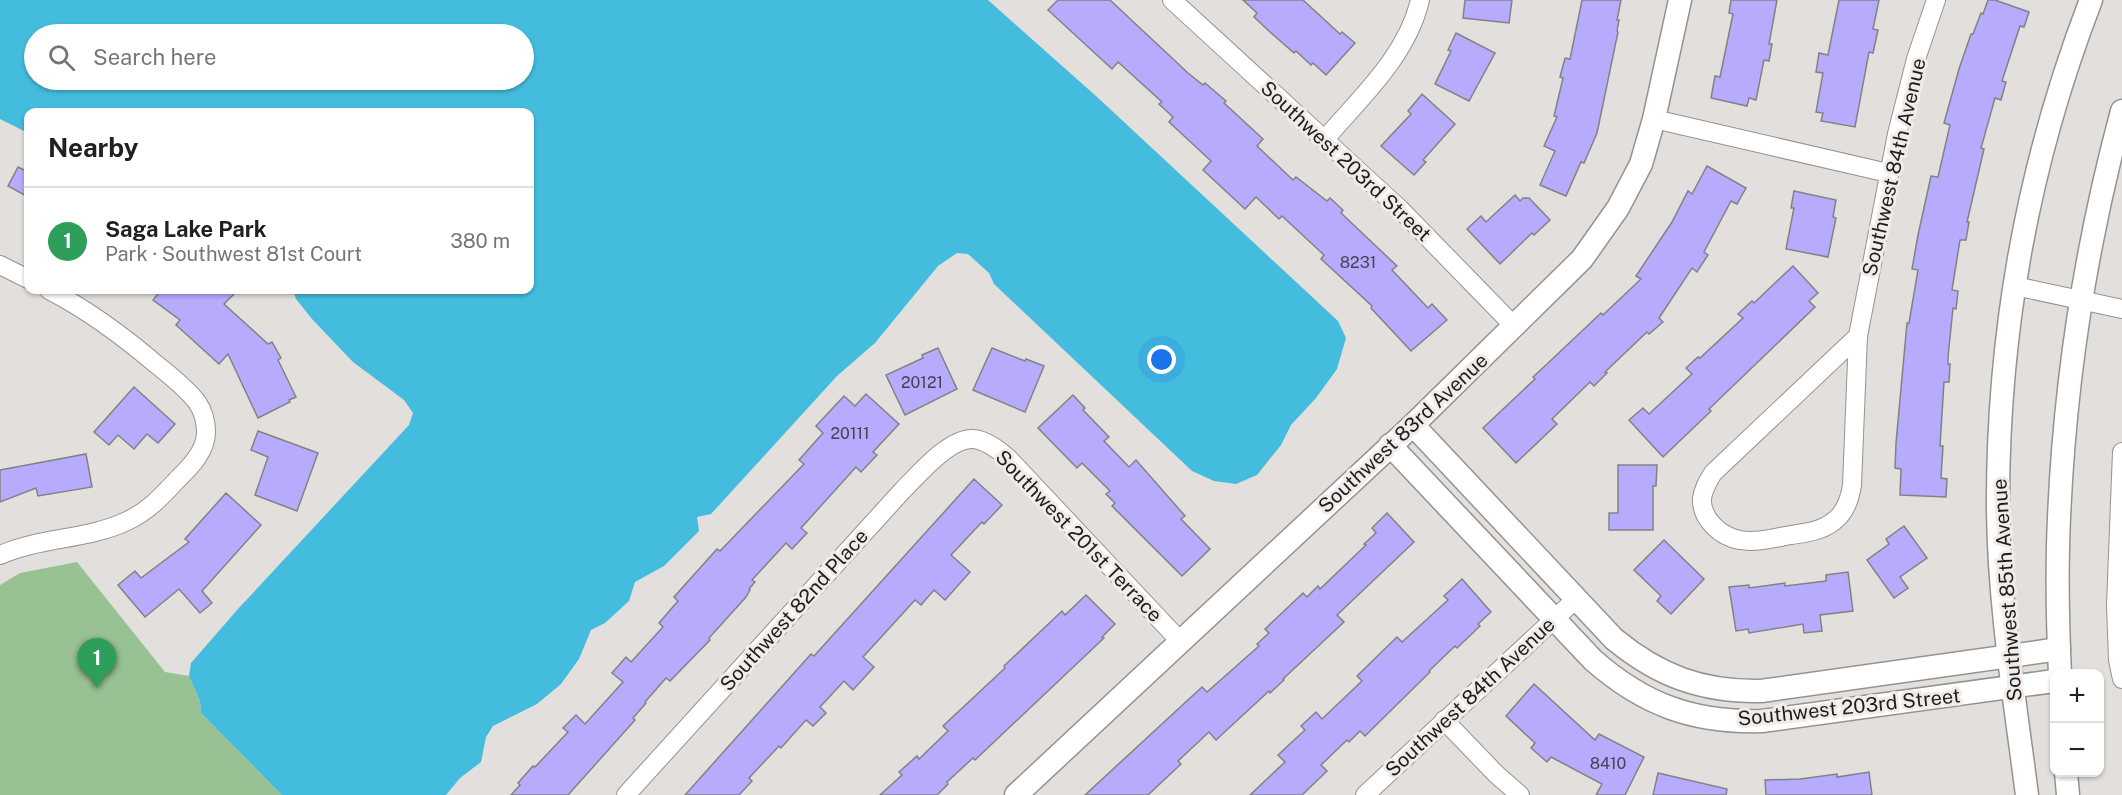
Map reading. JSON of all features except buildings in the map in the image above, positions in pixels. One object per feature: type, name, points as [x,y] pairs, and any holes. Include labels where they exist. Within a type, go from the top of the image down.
[{"type":"street","name":"Southwest 203rd Street","points":[[1172,0],[1400,209],[1515,327]]},
{"type":"street","points":[[1325,139],[1398,51],[1408,36],[1420,0]]},
{"type":"street","name":"Southwest 83rd Avenue","points":[[1016,795],[1413,425],[1570,273],[1599,237],[1638,171],[1653,119],[1680,0]]},
{"type":"street","name":"Southwest 84th Avenue","points":[[1858,336],[1713,473],[1706,483],[1702,499],[1706,515],[1723,534],[1730,538],[1751,541],[1808,532],[1821,529],[1835,521],[1847,506],[1852,484],[1858,336],[1888,173],[1914,68],[1936,0]]},
{"type":"street","name":"Southwest 85th Avenue","points":[[2027,795],[2012,687],[1999,540],[1998,466],[2006,350],[2023,235],[2043,148],[2065,74],[2091,0]]},
{"type":"street","points":[[2060,669],[2057,573],[2060,496],[2072,369],[2100,201],[2122,111]]},
{"type":"street","points":[[1653,119],[1888,173]]},
{"type":"street","points":[[0,265],[24,277]]},
{"type":"street","points":[[2015,286],[2122,309]]},
{"type":"street","points":[[0,555],[21,547],[112,527],[146,511],[196,459],[205,442],[205,421],[194,399],[142,352],[95,316],[56,294]]},
{"type":"street","name":"Southwest 203rd Street","points":[[1413,425],[1614,639],[1642,660],[1667,674],[1695,684],[1729,691],[1775,689],[2059,649]]},
{"type":"street","name":"Southwest 201st Terrace","points":[[972,439],[986,443],[1009,459],[1180,641]]},
{"type":"street","name":"Southwest 82nd Place","points":[[626,795],[902,491],[942,453],[956,444],[972,439]]},
{"type":"street","name":"Southwest 203rd Street","points":[[1390,446],[1604,670],[1640,694],[1689,714],[1720,720],[1762,721],[2050,682]]},
{"type":"street","points":[[2122,452],[2116,639],[2122,679]]},
{"type":"street","name":"Southwest 84th Avenue","points":[[1365,795],[1576,599]]},
{"type":"street","points":[[1444,720],[1520,795]]},
{"type":"street","points":[[2066,777],[2068,795]]},
{"type":"green space","points":[[77,562],[165,672],[189,676],[200,701],[201,713],[282,795],[0,795],[0,585],[20,573]]},
{"type":"water","points":[[0,0],[988,0],[1096,96],[1338,321],[1346,338],[1337,369],[1316,398],[1291,425],[1281,445],[1257,475],[1236,484],[1214,481],[1192,471],[994,284],[989,273],[968,254],[957,253],[938,266],[875,343],[837,376],[711,514],[697,517],[699,531],[664,566],[635,582],[629,601],[605,623],[591,630],[579,659],[561,684],[537,704],[493,726],[486,737],[481,762],[460,778],[446,795],[282,795],[201,713],[200,701],[189,676],[191,663],[238,609],[409,425],[413,413],[404,400],[353,362],[312,319],[294,294],[534,294],[534,108],[24,108],[24,131],[0,119]]},
{"type":"place","name":"Saga Lake Park","points":[[97,688]]}]
